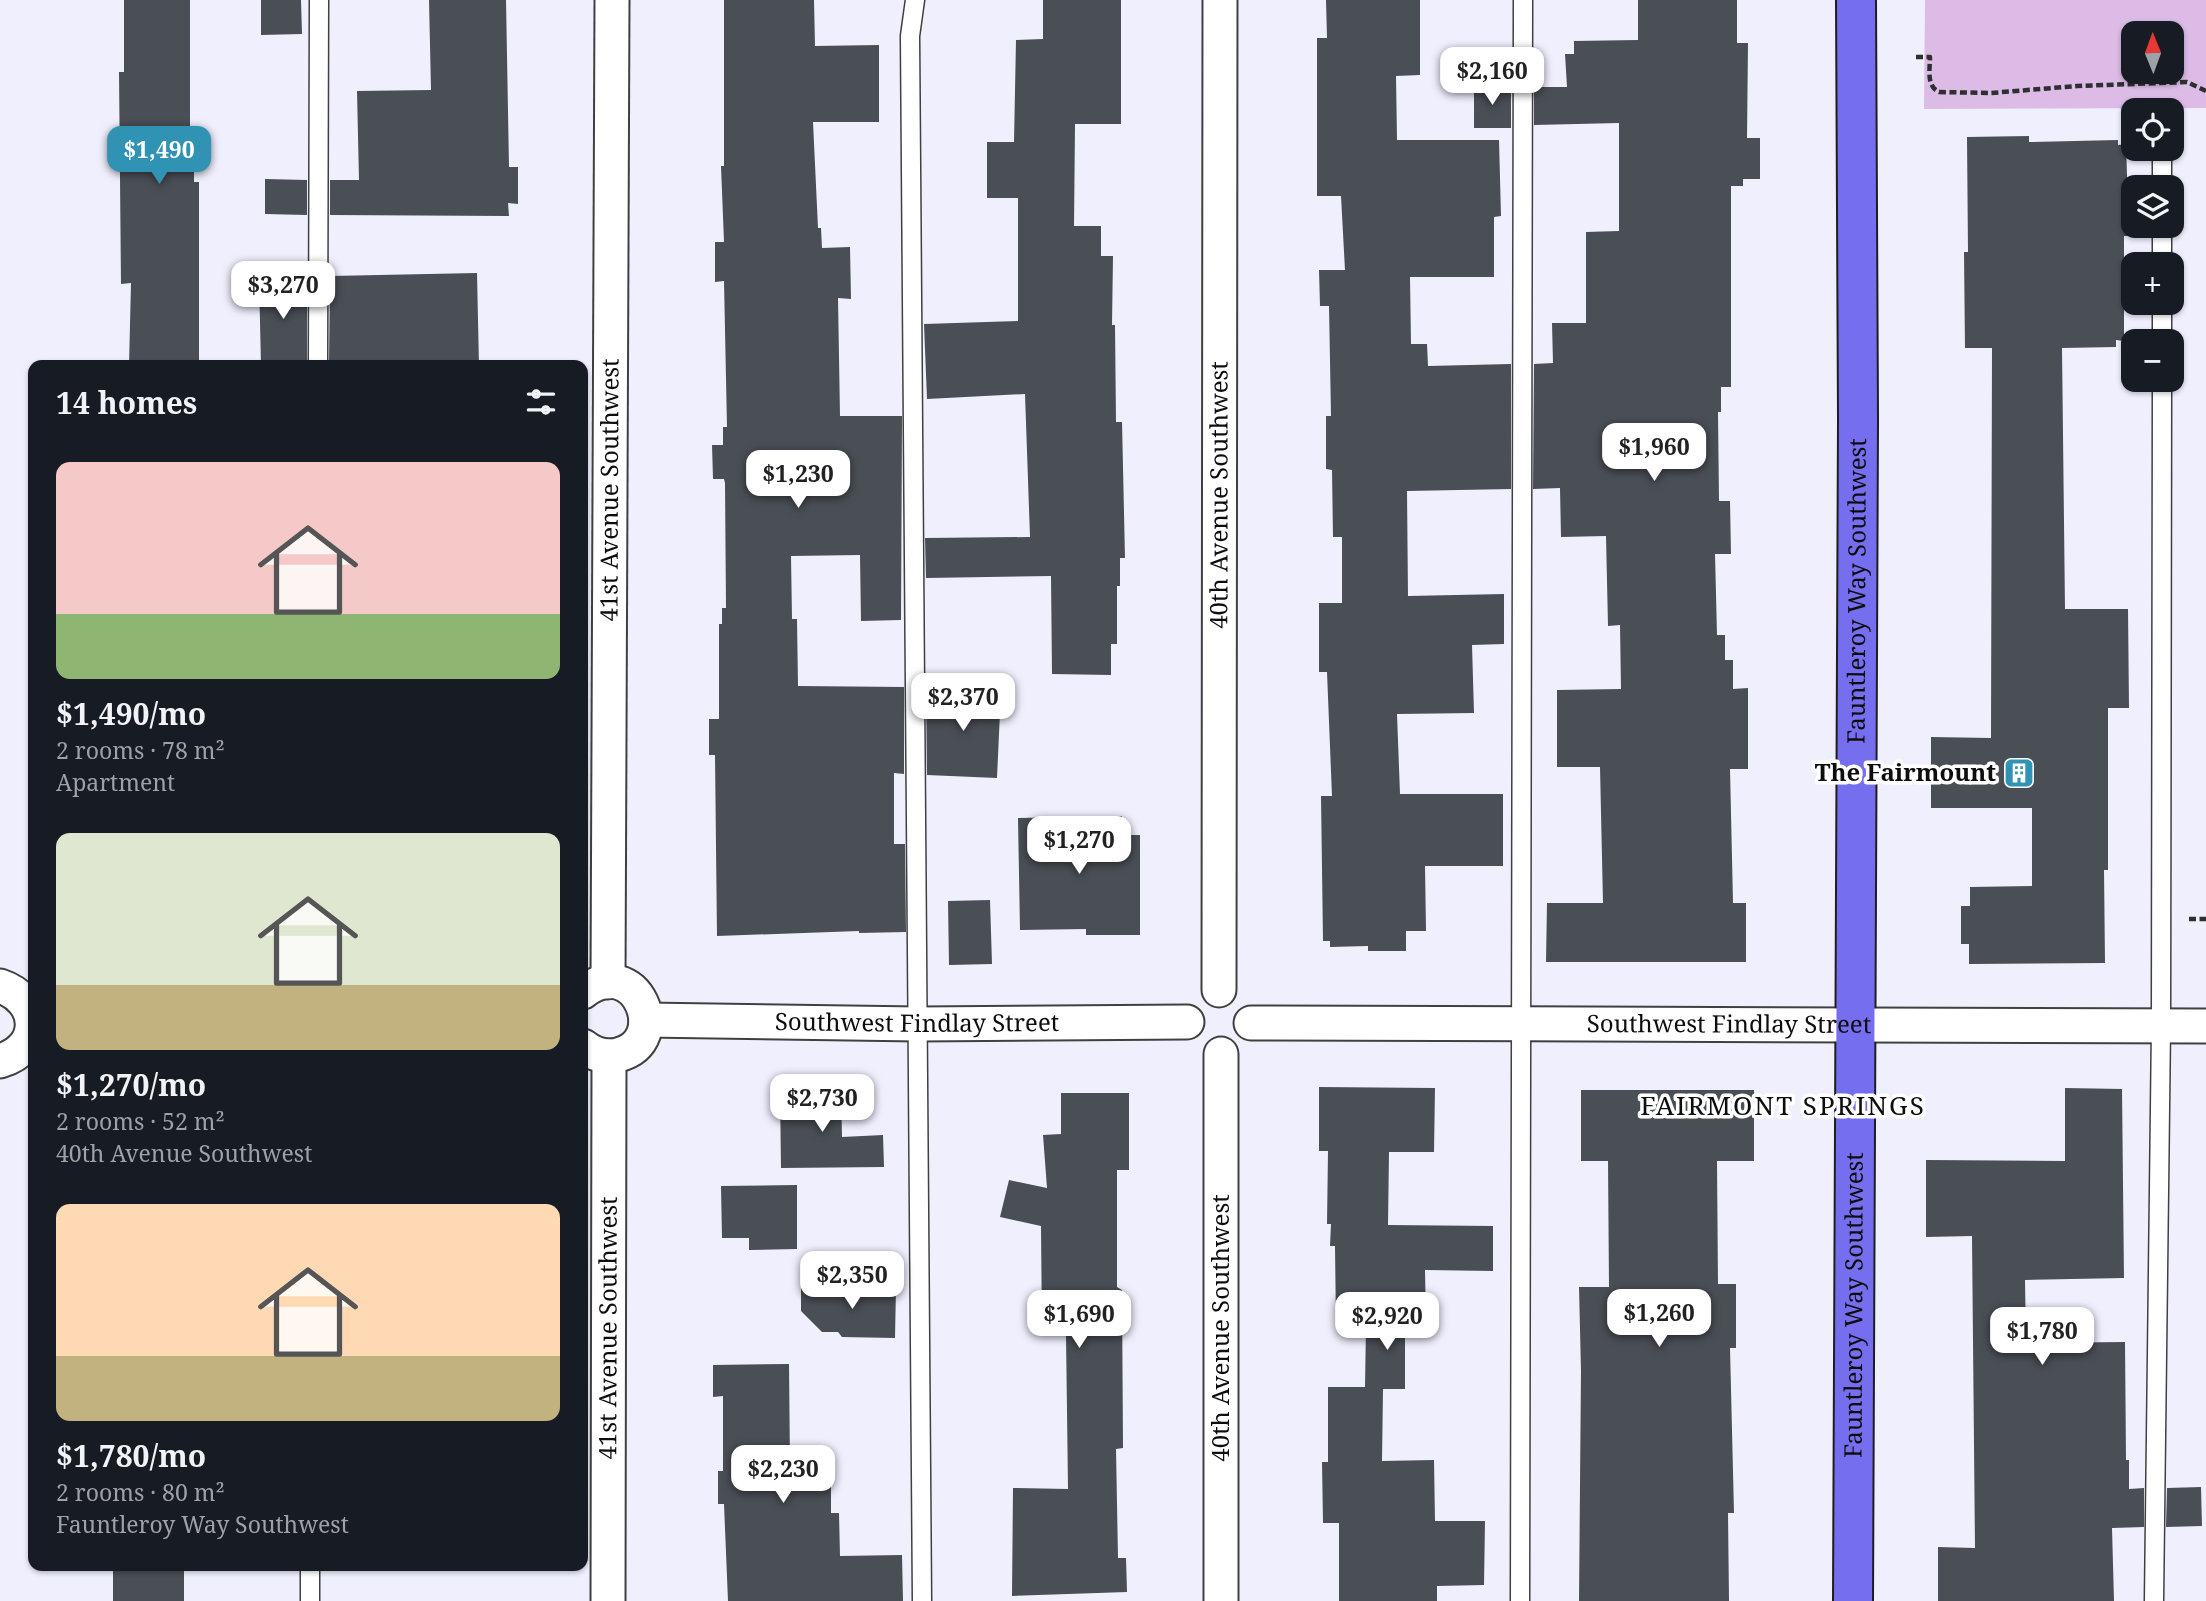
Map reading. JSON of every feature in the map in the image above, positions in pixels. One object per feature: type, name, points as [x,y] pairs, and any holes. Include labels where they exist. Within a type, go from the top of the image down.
[{"type":"main road","name":"Fauntleroy Way Southwest","points":[[1853,1601],[1858,446],[1856,0]]},
{"type":"street","name":"41st Avenue Southwest","points":[[596,987],[612,0]]},
{"type":"street","name":"40th Avenue Southwest","points":[[1219,990],[1220,0]]},
{"type":"street","points":[[0,986],[12,990],[28,1007]]},
{"type":"street","points":[[596,987],[627,986],[637,994],[643,1004],[646,1020],[645,1029],[631,1049],[620,1055],[596,1051]]},
{"type":"street","points":[[1219,990],[1235,993],[1243,1000],[1249,1008],[1251,1023],[1248,1038],[1241,1046],[1221,1055],[1199,1048],[1187,1029],[1190,1007],[1205,992],[1219,990]]},
{"type":"street","name":"Southwest Findlay Street","points":[[646,1020],[918,1024],[1187,1022]]},
{"type":"street","name":"Southwest Findlay Street","points":[[1251,1023],[2206,1026]]},
{"type":"street","points":[[0,1061],[10,1058],[28,1042]]},
{"type":"street","name":"41st Avenue Southwest","points":[[596,1051],[608,1601]]},
{"type":"street","name":"40th Avenue Southwest","points":[[1221,1055],[1221,1601]]},
{"type":"lane","points":[[318,360],[319,0]]},
{"type":"lane","points":[[915,0],[911,50],[922,1601]]},
{"type":"lane","points":[[1520,1601],[1523,0]]},
{"type":"lane","points":[[2154,1601],[2161,1026],[2162,392]]},
{"type":"lane","points":[[310,1571],[310,1601]]},
{"type":"path","points":[[1916,57],[1930,57],[1930,83],[1939,92],[1991,93],[2077,86],[2188,82],[2206,91]]},
{"type":"path","points":[[2189,919],[2206,919]]},
{"type":"shaded area","points":[[1925,0],[2206,0],[2206,108],[2184,108],[2184,98],[2121,98],[2121,108],[1924,109]]},
{"type":"building","points":[[124,0],[190,0],[190,141],[194,141],[194,182],[199,182],[199,360],[129,360],[131,283],[121,284],[119,72],[124,72]]},
{"type":"building","points":[[261,0],[301,0],[302,34],[261,35]]},
{"type":"building","points":[[429,0],[506,0],[509,167],[518,167],[518,204],[508,203],[509,216],[330,215],[330,180],[359,180],[357,91],[431,90]]},
{"type":"building","points":[[724,0],[814,0],[815,46],[879,45],[879,122],[813,122],[818,228],[821,228],[822,248],[850,247],[851,299],[838,298],[840,416],[902,416],[901,620],[861,621],[860,555],[791,556],[792,619],[797,619],[798,686],[904,687],[904,774],[894,773],[894,844],[905,844],[906,932],[717,936],[715,755],[709,755],[709,719],[719,719],[719,624],[722,624],[722,608],[726,608],[725,483],[724,479],[713,479],[712,445],[723,445],[723,427],[727,427],[724,281],[715,282],[715,242],[724,242],[721,166],[724,166]]},
{"type":"building","points":[[1043,0],[1121,0],[1121,124],[1075,124],[1074,226],[1101,226],[1101,256],[1113,256],[1112,325],[1115,325],[1116,422],[1122,422],[1125,558],[1120,558],[1117,644],[1111,644],[1111,675],[1052,674],[1051,576],[926,578],[925,538],[1030,537],[1025,394],[927,399],[924,324],[1018,321],[1018,198],[987,198],[987,142],[1014,142],[1016,40],[1043,39]]},
{"type":"building","points":[[1326,0],[1420,0],[1420,75],[1396,76],[1397,140],[1499,140],[1501,216],[1494,217],[1494,277],[1410,277],[1411,344],[1427,344],[1428,366],[1511,364],[1511,489],[1407,491],[1408,596],[1504,594],[1504,644],[1472,645],[1474,713],[1397,714],[1400,794],[1503,794],[1503,866],[1425,866],[1426,931],[1406,931],[1406,951],[1368,951],[1368,946],[1330,947],[1330,941],[1323,941],[1321,796],[1332,796],[1327,672],[1319,672],[1319,603],[1342,603],[1342,537],[1333,537],[1332,470],[1326,469],[1326,416],[1331,416],[1329,306],[1320,306],[1319,270],[1345,270],[1341,196],[1317,196],[1317,38],[1327,38]]},
{"type":"building","points":[[1638,0],[1737,0],[1737,43],[1748,43],[1747,138],[1760,138],[1760,179],[1743,179],[1743,186],[1731,186],[1731,387],[1721,387],[1721,412],[1718,412],[1719,501],[1730,501],[1731,554],[1715,554],[1717,635],[1725,635],[1725,660],[1733,660],[1733,689],[1748,688],[1748,769],[1730,769],[1733,903],[1746,903],[1746,962],[1546,962],[1547,903],[1603,903],[1600,767],[1557,767],[1557,690],[1621,689],[1620,625],[1608,626],[1606,536],[1561,537],[1560,488],[1533,489],[1534,364],[1553,363],[1552,323],[1586,323],[1586,232],[1619,231],[1619,123],[1534,125],[1534,87],[1567,87],[1565,54],[1574,54],[1574,41],[1638,40]]},
{"type":"building","points":[[1474,87],[1511,87],[1511,128],[1474,128]]},
{"type":"building","points":[[2029,136],[2029,142],[2118,140],[2118,145],[2121,145],[2121,161],[2127,161],[2127,175],[2121,175],[2121,238],[2124,238],[2124,252],[2121,252],[2121,315],[2124,315],[2124,329],[2121,329],[2121,341],[2116,340],[2116,347],[2062,348],[2065,609],[2128,609],[2129,708],[2108,708],[2105,963],[1969,964],[1969,944],[1961,944],[1961,906],[1970,906],[1970,887],[2032,886],[2032,808],[1931,808],[1931,737],[1991,738],[1992,348],[1965,348],[1967,137]]},
{"type":"building","points":[[265,179],[307,180],[307,215],[265,214]]},
{"type":"building","points":[[477,273],[479,360],[329,360],[330,276]]},
{"type":"building","points":[[307,276],[307,360],[261,360],[259,277]]},
{"type":"building","points":[[958,688],[1001,690],[997,778],[927,775],[926,691],[958,695]]},
{"type":"building","points":[[1122,816],[1122,835],[1140,835],[1140,935],[1086,935],[1086,929],[1020,930],[1018,818]]},
{"type":"building","points":[[990,900],[992,964],[949,965],[948,901]]},
{"type":"building","points":[[813,1086],[828,1093],[841,1092],[842,1137],[883,1135],[884,1167],[781,1168],[780,1093],[796,1092],[803,1087]]},
{"type":"building","points":[[1319,1087],[1435,1088],[1434,1152],[1389,1152],[1388,1225],[1493,1226],[1493,1271],[1425,1270],[1426,1322],[1410,1322],[1409,1332],[1405,1332],[1405,1389],[1383,1389],[1382,1461],[1434,1460],[1435,1521],[1485,1521],[1484,1585],[1437,1586],[1437,1601],[1339,1601],[1339,1523],[1323,1523],[1322,1462],[1328,1462],[1328,1387],[1365,1387],[1366,1325],[1336,1325],[1335,1246],[1330,1246],[1331,1224],[1327,1224],[1328,1151],[1319,1151]]},
{"type":"building","points":[[2065,1088],[2122,1089],[2124,1278],[2025,1280],[2026,1343],[2125,1342],[2126,1460],[2129,1460],[2129,1489],[2144,1488],[2144,1527],[2112,1528],[2114,1601],[1938,1601],[1938,1547],[1975,1548],[1972,1236],[1926,1237],[1926,1160],[2065,1161]]},
{"type":"building","points":[[1581,1090],[1754,1090],[1754,1161],[1717,1161],[1718,1284],[1736,1284],[1736,1348],[1730,1348],[1734,1513],[1728,1513],[1729,1601],[1579,1601],[1579,1287],[1609,1287],[1608,1161],[1581,1161]]},
{"type":"building","points":[[1061,1093],[1129,1093],[1129,1170],[1117,1170],[1117,1287],[1122,1290],[1123,1448],[1116,1449],[1118,1558],[1126,1558],[1127,1592],[1012,1596],[1013,1488],[1068,1489],[1066,1334],[1042,1334],[1041,1226],[1000,1217],[1009,1180],[1047,1188],[1043,1135],[1061,1134]]},
{"type":"building","points":[[797,1185],[797,1249],[749,1250],[749,1238],[722,1238],[721,1186]]},
{"type":"building","points":[[896,1287],[895,1338],[842,1337],[838,1332],[822,1332],[801,1311],[801,1288]]},
{"type":"building","points":[[789,1364],[790,1467],[817,1467],[817,1474],[831,1474],[831,1513],[839,1513],[840,1556],[902,1555],[903,1601],[728,1601],[724,1504],[718,1504],[718,1471],[723,1471],[723,1396],[713,1397],[713,1365]]},
{"type":"building","points":[[2201,1487],[2202,1526],[2166,1527],[2167,1488]]},
{"type":"building","points":[[113,1571],[184,1571],[184,1601],[113,1601]]},
{"type":"place","name":"The Fairmount","points":[[2019,773]]},
{"type":"district","name":"FAIRMONT SPRINGS","points":[[1783,1106]]}]
